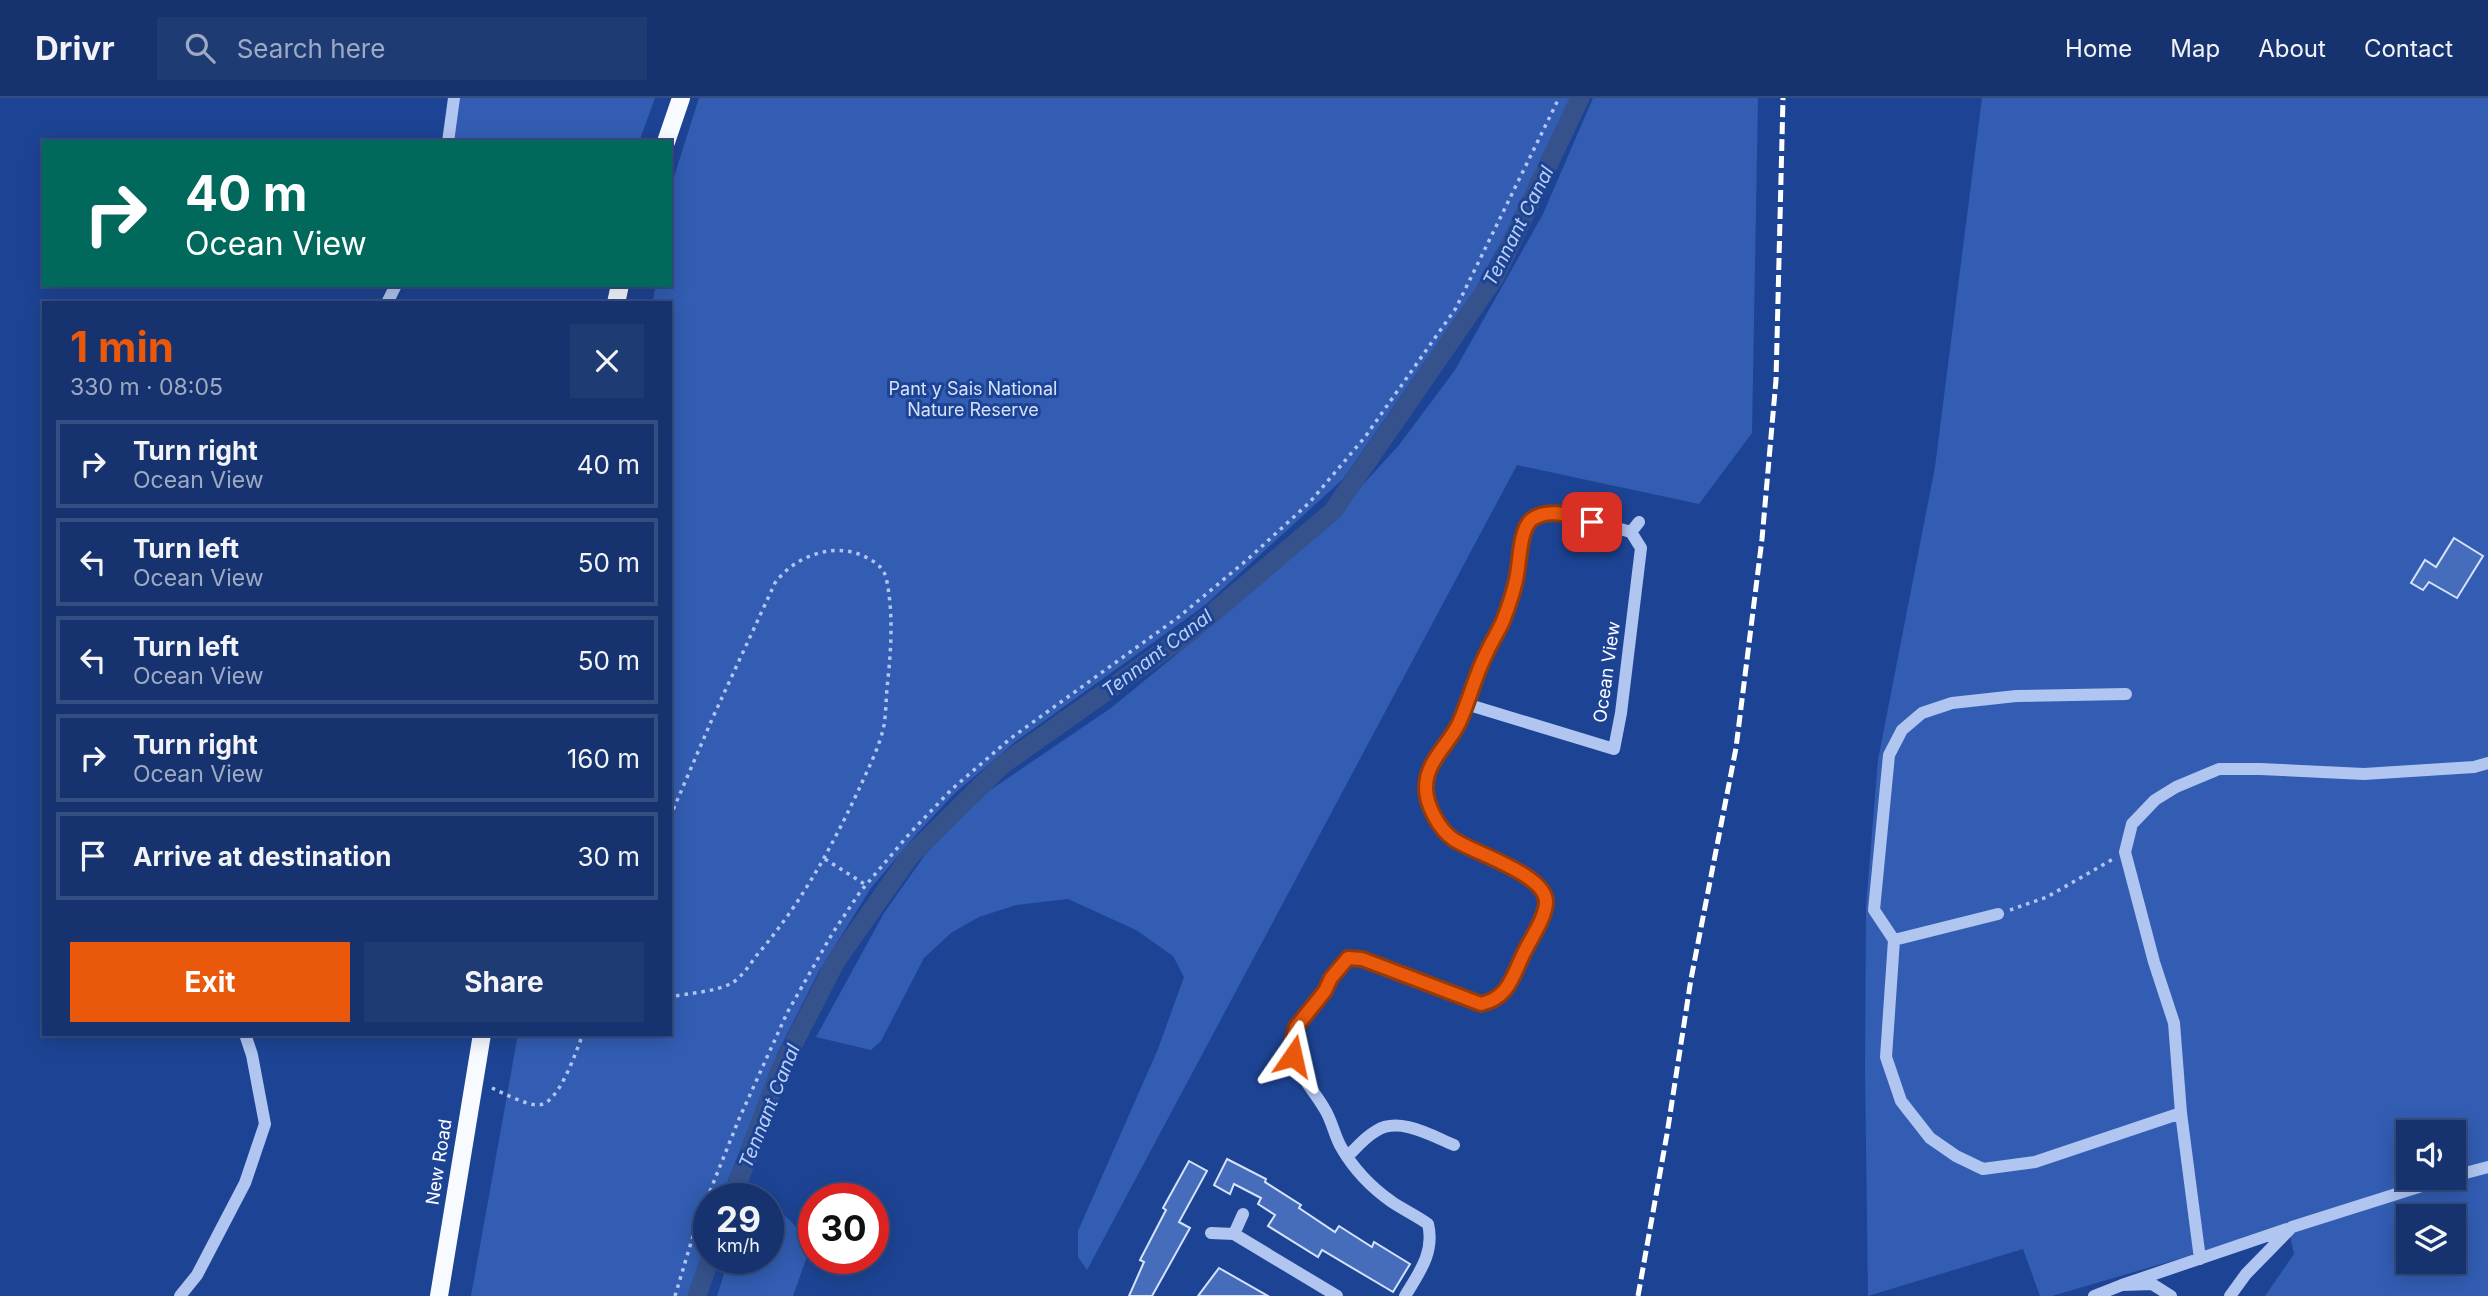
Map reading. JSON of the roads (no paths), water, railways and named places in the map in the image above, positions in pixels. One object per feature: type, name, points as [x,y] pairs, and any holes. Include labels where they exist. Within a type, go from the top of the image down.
[{"type":"main road","points":[[667,140],[681,98]]},
{"type":"main road","name":"New Road","points":[[439,1296],[482,1036]]},
{"type":"street","points":[[448,140],[454,98]]},
{"type":"street","name":"Ocean View","points":[[1405,1296],[1430,1251],[1432,1238],[1428,1224],[1391,1201],[1346,1157],[1326,1110],[1293,1056],[1292,1042],[1296,1027],[1348,958],[1362,959],[1481,1004],[1493,1001],[1511,984],[1546,902],[1542,889],[1531,879],[1451,838],[1431,808],[1426,790],[1429,774],[1435,758],[1458,725],[1466,704],[1485,655],[1503,621],[1516,580],[1525,527],[1533,519],[1547,513],[1561,513],[1635,527],[1641,548],[1621,713],[1614,749],[1466,704]]},
{"type":"street","points":[[2126,694],[2016,696],[1952,703],[1922,713],[1902,730],[1889,755],[1874,910],[1894,940],[1886,1057],[1901,1101],[1930,1138],[1956,1156],[1983,1169],[2035,1162],[2182,1113]]},
{"type":"street","points":[[2200,1259],[2174,1023],[2154,962],[2125,852],[2132,824],[2155,800],[2176,787],[2219,769],[2364,774],[2474,767],[2488,763]]},
{"type":"street","points":[[1894,940],[1998,914]]},
{"type":"street","points":[[180,1296],[197,1275],[244,1183],[265,1124],[252,1055],[246,1036]]},
{"type":"street","points":[[1346,1157],[1377,1129],[1387,1126],[1412,1128],[1454,1146]]},
{"type":"street","points":[[2466,1173],[2488,1167]]},
{"type":"street","points":[[2094,1296],[2292,1227],[2409,1190]]},
{"type":"street","points":[[1234,1234],[1243,1214]]},
{"type":"street","points":[[2230,1296],[2246,1274],[2292,1227]]},
{"type":"street","points":[[1211,1233],[1234,1234],[1337,1296]]},
{"type":"street","points":[[2122,1286],[2152,1284],[2171,1296]]},
{"type":"waterway","name":"Tennant Canal","points":[[738,1183],[780,1070],[836,961],[910,856],[1002,765],[1189,633],[1333,511],[1495,277],[1580,98]]},
{"type":"waterway","name":"Tennant Canal","points":[[697,1296],[705,1274]]},
{"type":"railway","points":[[1638,1296],[1691,979],[1736,748],[1762,539],[1776,380],[1783,98]]},
{"type":"park label","name":"Pant y Sais National Nature Reserve","points":[[973,399]]}]
